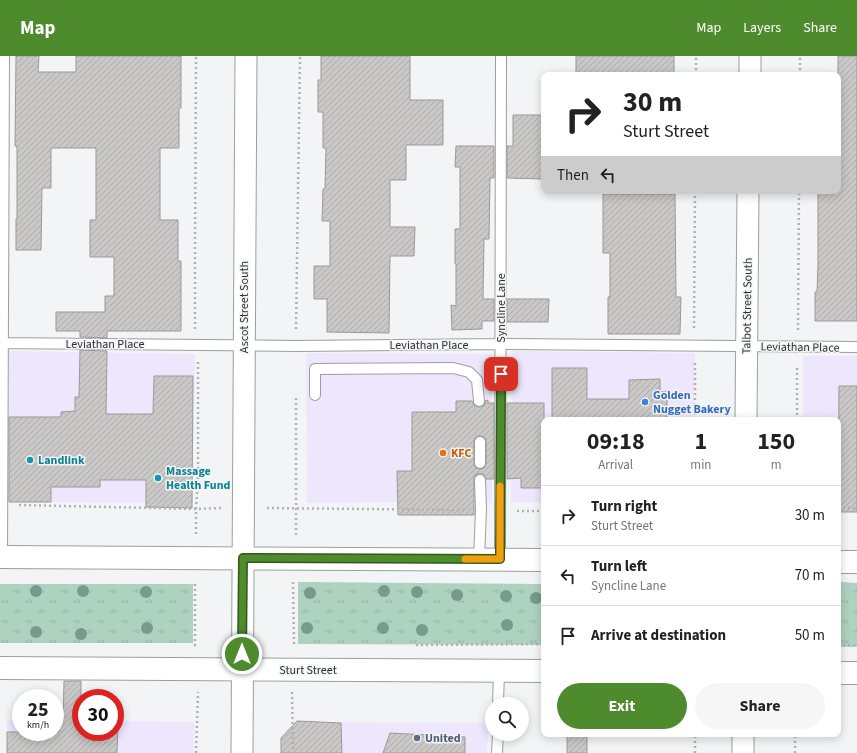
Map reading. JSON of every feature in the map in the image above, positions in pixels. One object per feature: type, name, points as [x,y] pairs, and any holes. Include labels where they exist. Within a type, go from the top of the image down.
[{"type":"main road","points":[[1,557],[541,560]]},
{"type":"main road","points":[[841,562],[857,562]]},
{"type":"main road","name":"Sturt Street","points":[[0,668],[541,672]]},
{"type":"main road","points":[[841,673],[857,673]]},
{"type":"street","name":"Ascot Street South","points":[[242,753],[246,56]]},
{"type":"street","points":[[750,56],[750,72]]},
{"type":"street","name":"Talbot Street South","points":[[746,417],[748,194]]},
{"type":"street","points":[[743,737],[743,753]]},
{"type":"lane","points":[[1,557],[1,344],[4,56]]},
{"type":"lane","name":"Syncline Lane","points":[[489,559],[500,510],[502,56]]},
{"type":"lane","name":"Leviathan Place","points":[[1,344],[296,346],[501,344],[857,347]]},
{"type":"lane","points":[[314,394],[315,369],[453,368],[469,372],[477,380],[479,401]]},
{"type":"lane","points":[[480,442],[480,463]]},
{"type":"lane","points":[[480,480],[481,510],[489,559]]},
{"type":"lane","points":[[498,697],[499,671]]},
{"type":"lane","points":[[497,753],[498,741]]},
{"type":"path","points":[[196,56],[195,333],[198,356],[198,478],[196,539]]},
{"type":"path","points":[[296,346],[300,56]]},
{"type":"path","points":[[696,56],[696,72]]},
{"type":"path","points":[[800,56],[800,72]]},
{"type":"path","points":[[695,194],[695,417]]},
{"type":"path","points":[[797,417],[799,194]]},
{"type":"path","points":[[296,395],[296,540]]},
{"type":"path","points":[[2,504],[196,509],[296,508],[481,510]]},
{"type":"path","points":[[841,508],[857,508]]},
{"type":"path","points":[[500,510],[541,511]]},
{"type":"path","points":[[195,575],[195,645]]},
{"type":"path","points":[[293,577],[294,645]]},
{"type":"path","points":[[841,645],[857,645]]},
{"type":"path","points":[[196,753],[198,688]]},
{"type":"path","points":[[292,691],[293,753]]},
{"type":"path","points":[[695,737],[695,753]]},
{"type":"path","points":[[794,753],[795,737]]},
{"type":"shaded area","points":[[9,351],[195,354],[192,503],[7,502]]},
{"type":"shaded area","points":[[512,351],[695,353],[694,417],[541,417],[541,502],[511,502]]},
{"type":"shaded area","points":[[306,353],[492,354],[492,503],[307,503]]},
{"type":"shaded area","points":[[803,356],[857,356],[857,508],[841,508],[841,417],[803,417]]},
{"type":"shaded area","points":[[7,720],[12,720],[12,741],[64,741],[64,721],[72,721],[72,741],[124,741],[124,721],[194,722],[194,753],[7,753]]},
{"type":"shaded area","name":"United","points":[[296,722],[485,723],[485,741],[487,741],[487,753],[297,753]]},
{"type":"green space","points":[[298,582],[541,584],[541,645],[298,644]]},
{"type":"green space","points":[[841,582],[857,583],[857,647],[841,647]]},
{"type":"green space","points":[[0,584],[193,584],[193,643],[0,643]]},
{"type":"building","points":[[16,56],[39,56],[38,72],[76,72],[76,56],[181,56],[179,148],[160,148],[160,220],[178,220],[178,261],[181,261],[181,331],[107,331],[107,338],[80,337],[80,331],[56,331],[56,312],[105,312],[105,296],[114,296],[114,257],[90,257],[90,220],[96,220],[96,148],[51,148],[51,188],[42,188],[41,250],[16,250]]},
{"type":"building","points":[[321,56],[410,56],[410,100],[443,100],[443,145],[406,145],[406,180],[390,180],[390,227],[415,227],[414,256],[390,256],[389,333],[327,332],[327,299],[314,299],[314,266],[330,266],[330,221],[322,221],[323,189],[325,189],[326,148],[323,148],[323,112],[318,112],[318,80],[321,80]]},
{"type":"building","points":[[576,56],[674,56],[674,72],[576,72]]},
{"type":"building","points":[[838,56],[857,56],[857,321],[815,321],[815,292],[817,292],[818,265],[818,194],[841,194],[841,72],[838,72]]},
{"type":"building","points":[[513,115],[541,115],[541,179],[507,178],[507,146],[513,146]]},
{"type":"building","points":[[456,146],[494,146],[494,178],[490,178],[489,239],[484,239],[483,299],[494,299],[494,321],[482,321],[482,329],[452,330],[451,305],[456,306],[455,229],[460,229],[460,167],[455,167]]},
{"type":"building","points":[[603,194],[675,194],[676,297],[681,297],[680,334],[608,334],[610,253],[603,253]]},
{"type":"building","points":[[507,299],[549,299],[548,322],[507,322]]},
{"type":"building","points":[[80,350],[107,351],[106,414],[153,414],[154,376],[193,376],[192,508],[146,507],[146,480],[100,480],[100,487],[51,487],[51,502],[9,502],[9,417],[61,417],[61,412],[75,411],[75,397],[79,397]]},
{"type":"building","points":[[552,368],[587,368],[587,399],[629,399],[629,380],[660,379],[660,392],[667,391],[667,417],[552,417]]},
{"type":"building","points":[[839,386],[857,386],[857,512],[841,512],[841,417],[839,417]]},
{"type":"building","name":"KFC","points":[[488,400],[488,403],[494,403],[494,479],[486,479],[483,474],[477,474],[474,477],[474,515],[398,515],[397,471],[412,471],[412,412],[456,412],[456,401],[472,401],[474,405],[479,407],[483,406],[485,401]],"holes":[[[480,436],[486,439],[486,463],[484,468],[480,469],[474,466],[474,442],[475,438]]]},
{"type":"building","points":[[507,403],[544,403],[544,417],[541,417],[541,488],[521,488],[521,478],[507,479]]},
{"type":"building","points":[[64,681],[81,681],[81,689],[72,689],[72,741],[117,741],[117,753],[7,753],[7,732],[12,732],[12,741],[64,741]]},
{"type":"building","points":[[297,721],[341,723],[342,753],[281,753],[281,738]]},
{"type":"building","points":[[390,733],[465,737],[465,753],[383,753]]},
{"type":"building","points":[[567,737],[587,737],[587,753],[567,753]]},
{"type":"slow traffic","points":[[465,559],[500,559],[500,486]]},
{"type":"place","name":"Golden Nugget Bakery","points":[[645,402]]},
{"type":"place","name":"KFC","points":[[443,453]]},
{"type":"place","name":"Landlink","points":[[30,460]]},
{"type":"place","name":"Massage Health Fund","points":[[158,478]]},
{"type":"place","name":"United","points":[[417,738]]},
{"type":"route","points":[[242,654],[243,558],[500,559],[501,374]]}]
